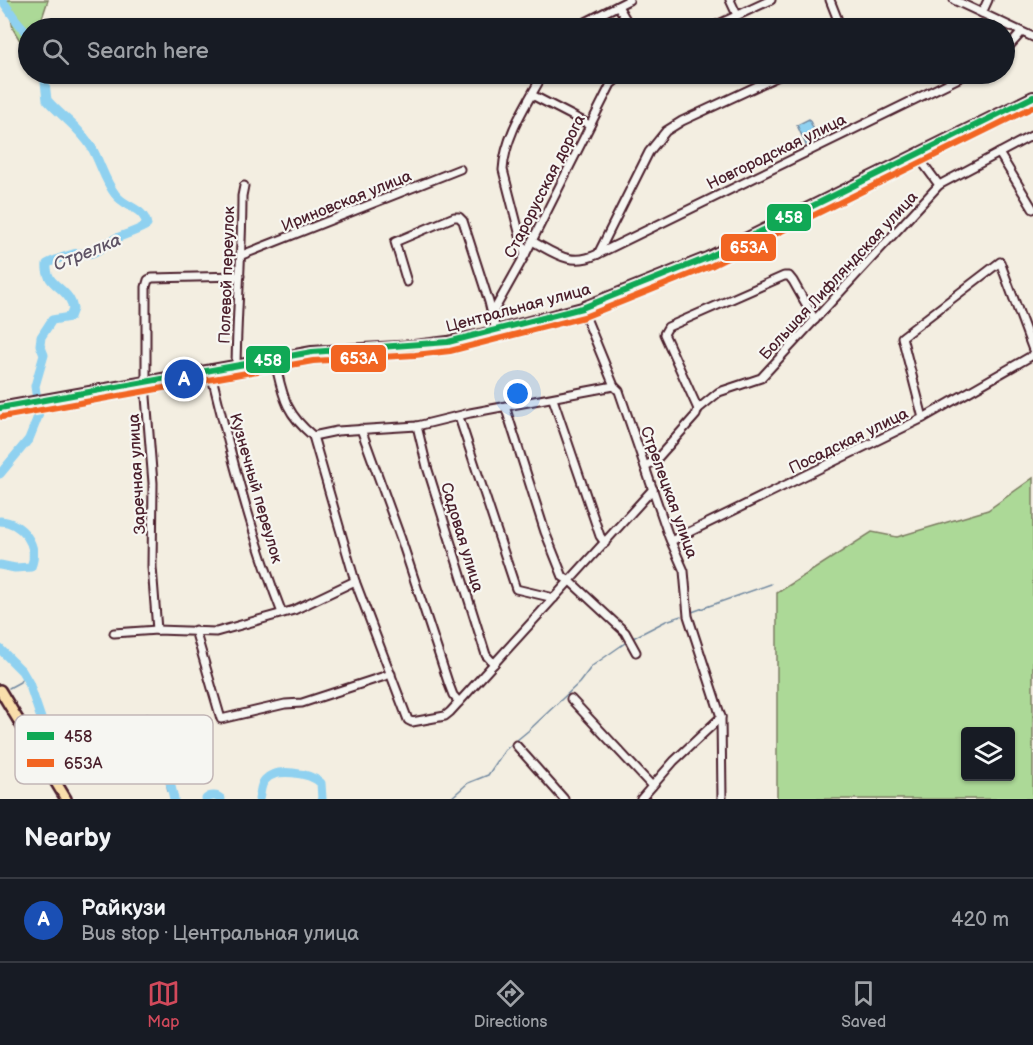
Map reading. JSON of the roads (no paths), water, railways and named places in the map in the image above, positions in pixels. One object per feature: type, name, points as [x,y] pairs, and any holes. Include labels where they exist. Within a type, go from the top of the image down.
[{"type":"main road","name":"Центральная улица","points":[[0,408],[273,358],[342,348],[414,346],[448,342],[582,308],[707,258],[918,152],[1033,98]]},
{"type":"main road","points":[[1,693],[15,716]]},
{"type":"main road","points":[[57,784],[66,799]]},
{"type":"street","points":[[594,18],[629,0]]},
{"type":"street","points":[[730,0],[737,15]]},
{"type":"street","points":[[731,18],[771,0]]},
{"type":"street","points":[[830,0],[837,18]]},
{"type":"street","points":[[954,0],[992,18]]},
{"type":"street","points":[[982,13],[988,0]]},
{"type":"street","points":[[618,6],[625,18]]},
{"type":"street","points":[[1015,30],[1033,37]]},
{"type":"street","points":[[1015,40],[1021,33]]},
{"type":"street","points":[[525,255],[503,170],[504,156],[510,136],[538,84]]},
{"type":"street","name":"Старорусская дорога","points":[[492,314],[525,255],[611,84]]},
{"type":"street","points":[[598,254],[649,152],[662,136],[682,121],[762,84]]},
{"type":"street","name":"Новгородская улица","points":[[532,241],[570,259],[580,260],[598,254],[946,84]]},
{"type":"street","points":[[532,94],[590,124]]},
{"type":"street","name":"Большая Лифляндская улица","points":[[645,466],[655,461],[698,410],[719,392],[760,378],[939,185],[1033,135]]},
{"type":"street","points":[[918,152],[939,185]]},
{"type":"street","points":[[999,153],[1033,208]]},
{"type":"street","name":"Ириновская улица","points":[[242,255],[460,169]]},
{"type":"street","name":"Полевой переулок","points":[[236,365],[244,186]]},
{"type":"street","points":[[407,282],[395,242],[443,221],[459,217],[463,221],[496,331]]},
{"type":"street","points":[[923,418],[902,337],[1000,262],[1033,350]]},
{"type":"street","name":"Заречная улица","points":[[156,630],[152,567],[153,483],[146,381],[146,287],[148,280],[152,278],[240,276]]},
{"type":"street","points":[[698,410],[664,334],[668,327],[784,276],[789,276],[793,281],[814,320]]},
{"type":"street","name":"Стрелецкая улица","points":[[582,308],[614,386],[619,391],[671,541],[684,571],[688,616],[721,717],[722,799]]},
{"type":"street","name":"Посадская улица","points":[[671,541],[923,418],[1033,356]]},
{"type":"street","points":[[273,358],[286,405],[293,417],[313,436],[355,581],[408,720],[412,722],[445,716],[653,489]]},
{"type":"street","name":"Кузнечный переулок","points":[[210,369],[226,435],[266,571],[282,613]]},
{"type":"street","points":[[313,436],[337,431],[417,426],[506,406],[614,386]]},
{"type":"street","points":[[553,399],[605,543]]},
{"type":"street","points":[[506,406],[545,532],[563,577],[625,632],[636,652]]},
{"type":"street","points":[[459,417],[516,589],[554,598]]},
{"type":"street","name":"Садовая улица","points":[[417,426],[427,467],[486,655],[494,664]]},
{"type":"street","points":[[361,429],[401,539],[447,682],[459,702]]},
{"type":"street","points":[[114,633],[156,630],[216,632],[294,610],[355,581]]},
{"type":"street","points":[[196,630],[221,719],[225,720],[285,704],[302,703],[391,675]]},
{"type":"street","points":[[571,699],[652,786]]},
{"type":"street","points":[[641,799],[674,761],[721,717]]},
{"type":"street","points":[[516,745],[564,799]]},
{"type":"water","points":[[809,119],[819,141],[807,147],[797,125]]},
{"type":"water","points":[[167,784],[172,784],[173,790],[168,791]]},
{"type":"waterway","name":"Стрелка","points":[[2,0],[18,22]]},
{"type":"waterway","name":"Стрелка","points":[[0,474],[29,439],[39,414],[35,386],[44,355],[40,345],[41,337],[52,320],[70,317],[73,309],[67,295],[49,276],[47,264],[73,254],[92,253],[116,238],[147,225],[138,211],[119,199],[108,183],[87,141],[47,100],[45,84]]},
{"type":"waterway","name":"Стрелка","points":[[0,521],[8,522],[22,530],[31,543],[33,551],[31,567],[15,568],[0,565]]},
{"type":"waterway","points":[[692,612],[771,584]]},
{"type":"waterway","points":[[633,638],[681,616]]},
{"type":"waterway","points":[[450,799],[468,783],[488,775],[505,750],[579,683],[592,666],[625,643]]},
{"type":"waterway","name":"Стрелка","points":[[0,649],[22,671],[29,683],[40,715]]},
{"type":"waterway","points":[[9,688],[20,682],[24,674]]},
{"type":"waterway","name":"Стрелка","points":[[259,799],[263,782],[270,776],[285,773],[301,774],[316,779],[321,783],[322,799]]},
{"type":"waterway","name":"Стрелка","points":[[170,784],[174,799]]},
{"type":"waterway","name":"Стрелка","points":[[206,799],[214,796],[221,799]]},
{"type":"place","name":"Райкузи","points":[[184,379]]}]
